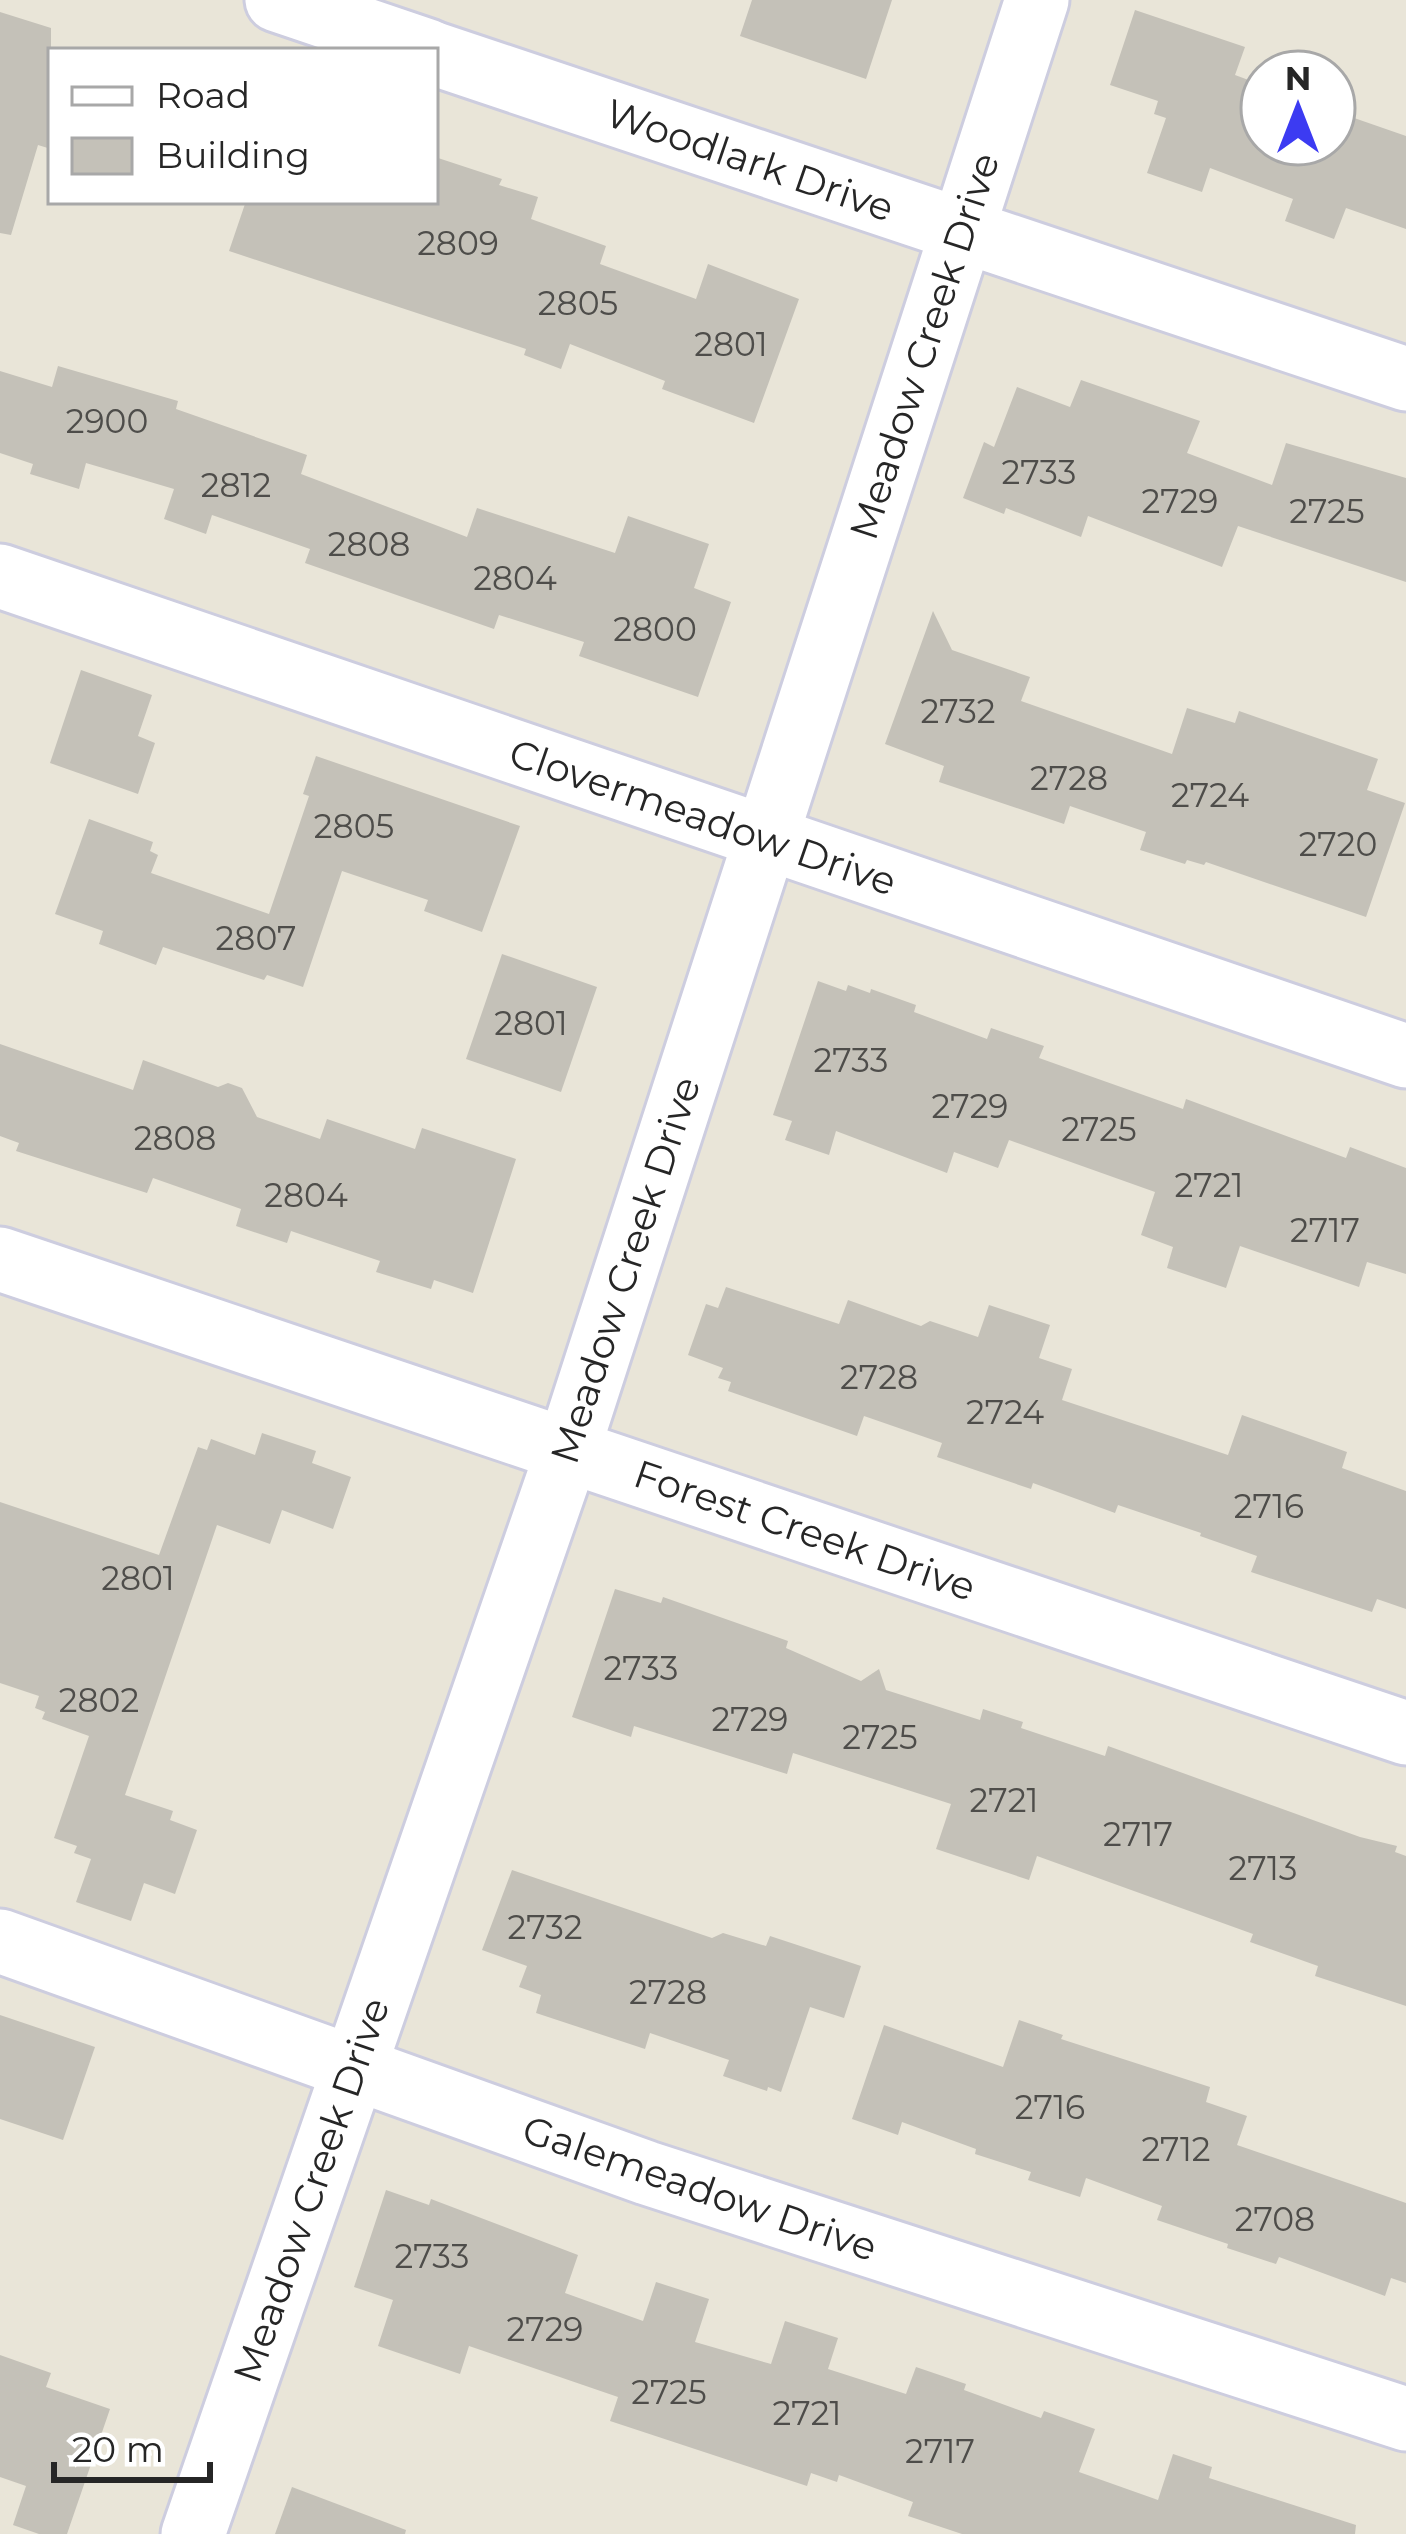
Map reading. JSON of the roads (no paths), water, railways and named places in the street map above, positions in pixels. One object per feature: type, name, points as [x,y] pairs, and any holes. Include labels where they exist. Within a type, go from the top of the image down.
[{"type":"street","name":"Meadow Creek Drive","points":[[193,2534],[568,1450],[1036,0]]},
{"type":"street","name":"Woodlark Drive","points":[[292,2],[420,48]]},
{"type":"street","name":"Woodlark Drive","points":[[438,54],[1406,379]]},
{"type":"street","name":"Clovermeadow Drive","points":[[0,576],[1406,1056]]},
{"type":"street","name":"Forest Creek Drive","points":[[0,1258],[1406,1733]]},
{"type":"street","name":"Galemeadow Drive","points":[[0,1941],[647,2173],[1406,2420]]}]
